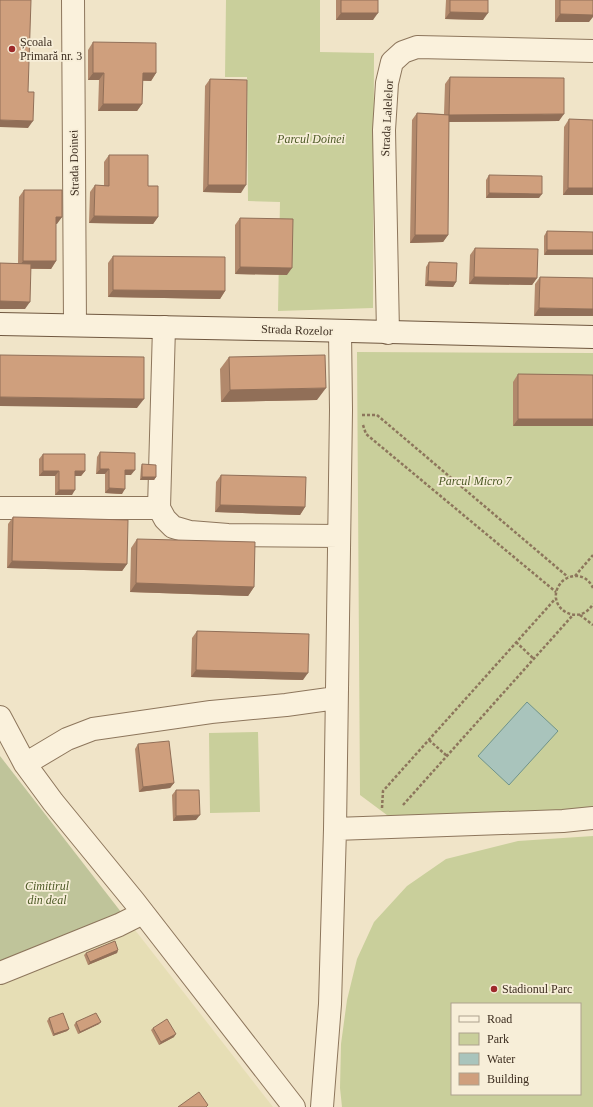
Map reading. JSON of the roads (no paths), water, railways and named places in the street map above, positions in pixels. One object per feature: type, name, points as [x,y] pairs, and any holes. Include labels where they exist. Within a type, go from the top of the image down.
[{"type":"street","name":"Strada Doinei","points":[[72,0],[75,325]]},
{"type":"street","name":"Strada Lalelelor","points":[[388,333],[384,130],[387,83],[392,62],[403,52],[417,47],[593,51]]},
{"type":"street","name":"Strada Rozelor","points":[[0,324],[593,336]]},
{"type":"street","points":[[164,327],[159,508],[165,520],[172,527],[190,532],[228,535],[339,536]]},
{"type":"street","points":[[322,1107],[330,1004],[335,829],[340,332]]},
{"type":"street","points":[[0,508],[159,508]]},
{"type":"street","points":[[25,764],[67,739],[94,729],[211,712],[286,705],[336,698]]},
{"type":"street","points":[[0,717],[25,764],[53,802],[143,913],[294,1107]]},
{"type":"street","points":[[335,829],[555,821],[593,818]]},
{"type":"street","points":[[0,973],[143,913]]},
{"type":"water","points":[[527,702],[558,731],[509,785],[478,756]]},
{"type":"place","name":"Școala Primară nr. 3","points":[[12,49]]},
{"type":"place","name":"Stadionul Parc","points":[[494,989]]},
{"type":"park label","name":"Parcul Doinei","points":[[311,139]]},
{"type":"park label","name":"Parcul Micro 7","points":[[475,481]]},
{"type":"park label","name":"Cimitirul din deal","points":[[47,893]]}]
